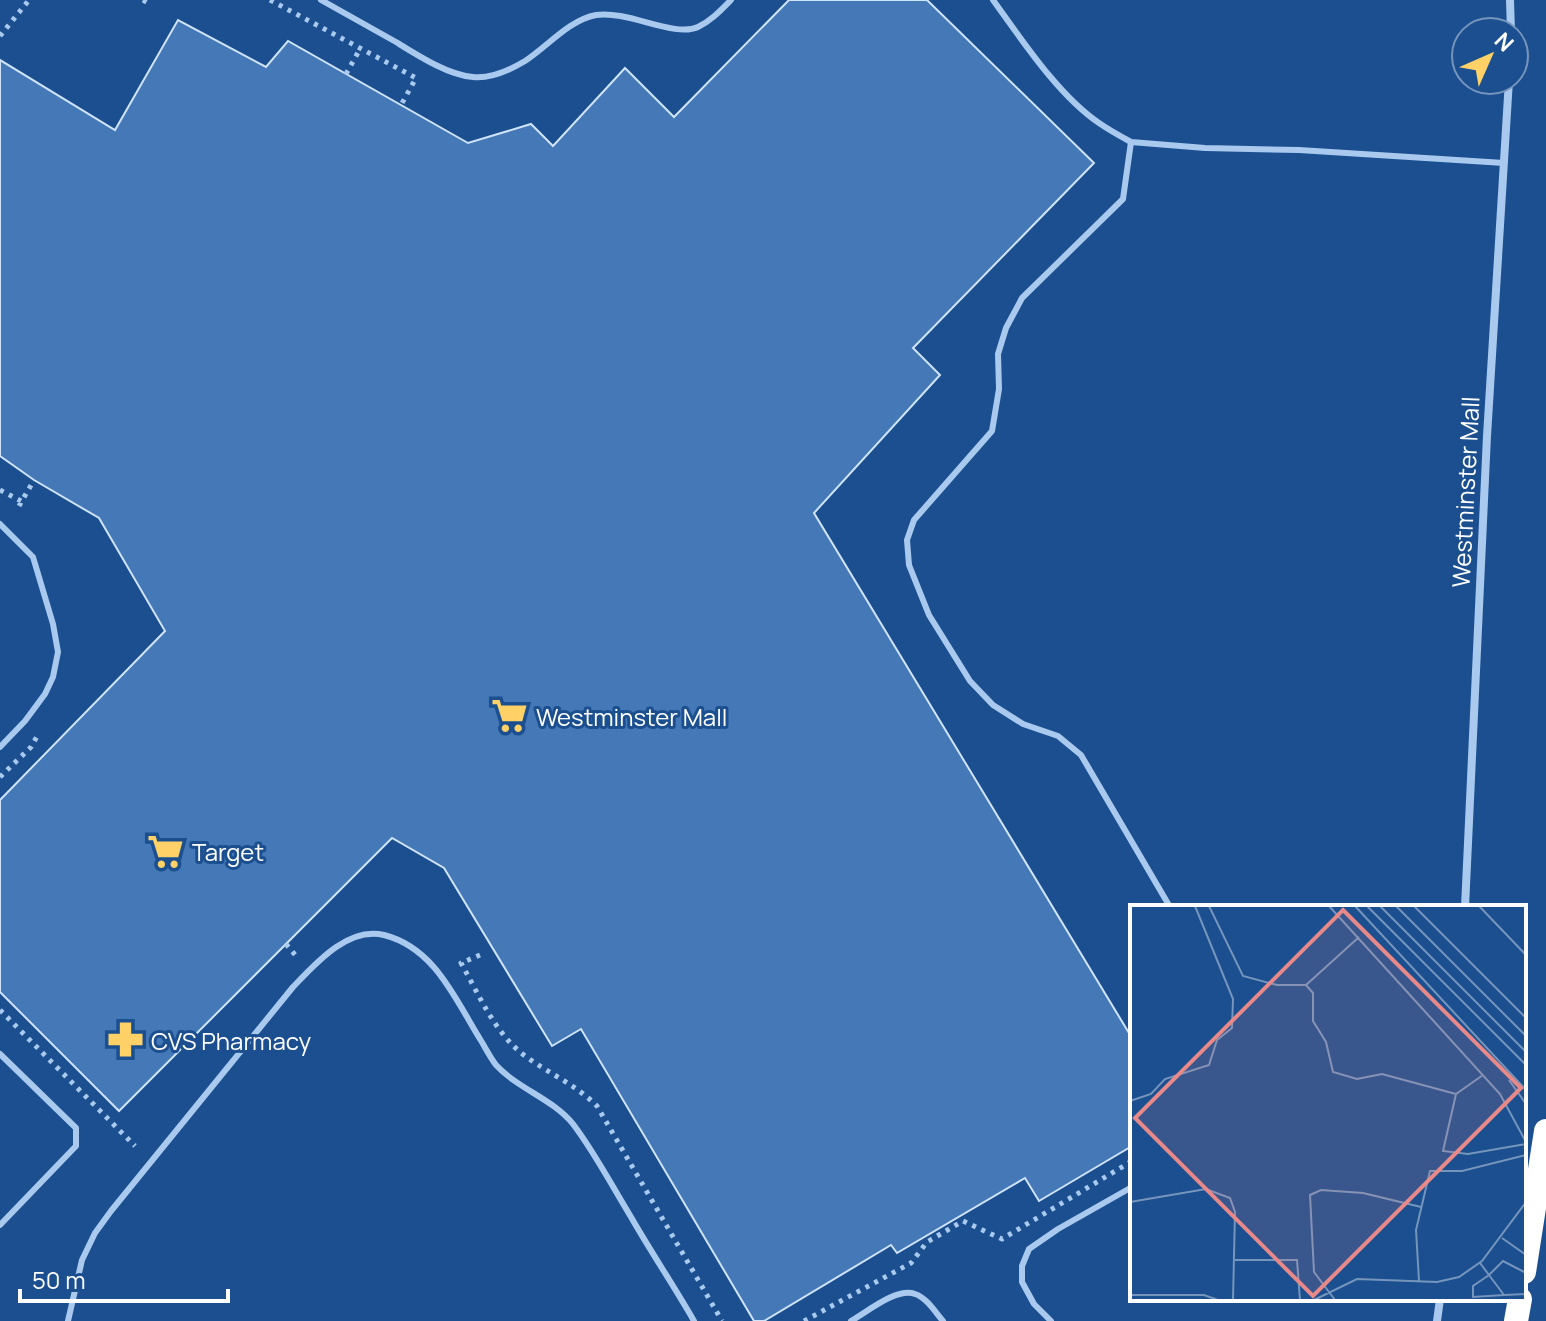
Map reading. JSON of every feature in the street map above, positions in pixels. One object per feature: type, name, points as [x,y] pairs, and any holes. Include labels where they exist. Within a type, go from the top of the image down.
[{"type":"highway","points":[[1526,1259],[1546,1131]]},
{"type":"highway","points":[[1516,1321],[1520,1301]]},
{"type":"street","name":"Westminster Mall","points":[[1465,905],[1487,436],[1508,96]]},
{"type":"street","points":[[1437,1321],[1440,1301]]},
{"type":"lane","points":[[321,0],[422,57],[458,74],[475,78],[514,67],[570,27],[594,15],[617,14],[670,28],[696,28],[731,0]]},
{"type":"lane","points":[[993,0],[1065,92],[1097,122],[1131,142],[1504,163]]},
{"type":"lane","points":[[1131,142],[1123,199],[1022,298],[1006,328],[998,354],[999,389],[992,431],[914,520],[907,540],[909,565],[929,615],[970,681],[993,705],[1023,724],[1058,736],[1081,755],[1169,905]]},
{"type":"lane","points":[[0,524],[33,557],[58,652],[53,677],[45,694],[0,747]]},
{"type":"lane","points":[[68,1321],[82,1260],[95,1233],[111,1211],[301,979],[348,939],[382,934],[407,944],[424,956],[456,996],[495,1063],[571,1122],[694,1321]]},
{"type":"lane","points":[[0,1054],[76,1128],[76,1146],[0,1225]]},
{"type":"lane","points":[[1051,1321],[1034,1304],[1022,1282],[1022,1266],[1029,1249],[1130,1188]]},
{"type":"lane","points":[[851,1321],[899,1293],[914,1293],[927,1302],[943,1321]]},
{"type":"path","points":[[0,36],[29,0]]},
{"type":"path","points":[[143,0],[150,4]]},
{"type":"path","points":[[270,0],[416,78],[401,105]]},
{"type":"path","points":[[346,74],[365,41]]},
{"type":"path","points":[[0,490],[20,504],[34,480]]},
{"type":"path","points":[[286,944],[296,956]]},
{"type":"path","points":[[0,1010],[135,1146]]},
{"type":"path","points":[[804,1321],[911,1263],[927,1242],[963,1221],[1002,1239],[1130,1162]]},
{"type":"building","name":"Westminster Mall","points":[[789,0],[927,0],[1094,163],[913,348],[940,375],[814,513],[1130,1035],[1130,1147],[1039,1201],[1025,1178],[897,1253],[891,1245],[764,1321],[754,1321],[581,1029],[552,1046],[444,868],[392,838],[119,1111],[0,992],[0,800],[165,631],[99,518],[0,456],[0,60],[115,130],[178,20],[266,67],[288,41],[468,143],[531,124],[553,146],[625,68],[674,117]]},
{"type":"place","name":"Westminster Mall","points":[[510,716]]},
{"type":"place","name":"Target","points":[[166,851]]},
{"type":"place","name":"CVS Pharmacy","points":[[125,1040]]}]
